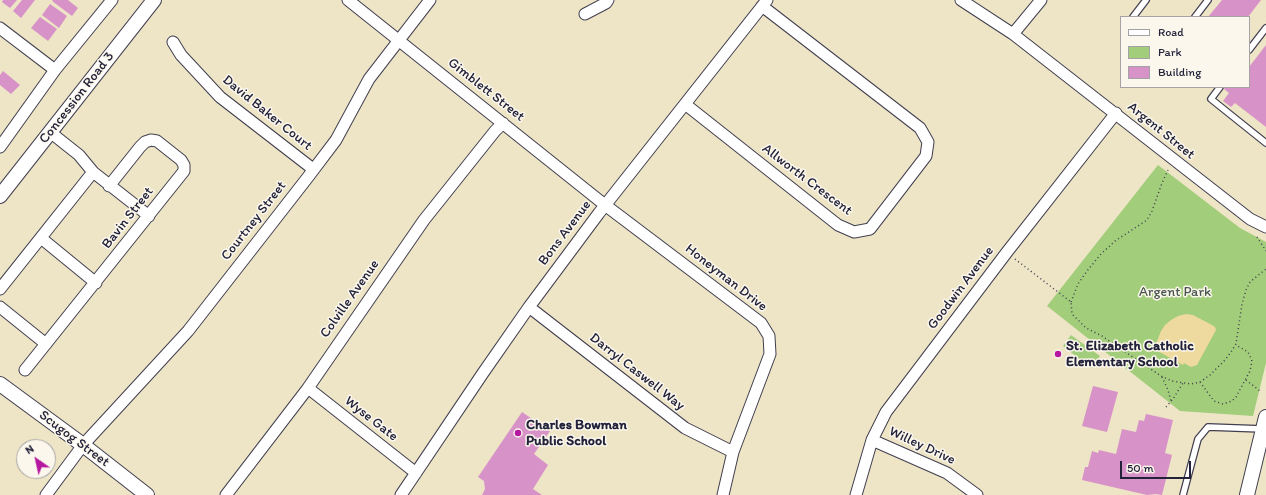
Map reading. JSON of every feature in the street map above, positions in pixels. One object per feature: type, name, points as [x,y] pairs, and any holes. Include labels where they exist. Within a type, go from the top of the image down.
[{"type":"street","points":[[0,147],[55,70],[112,0]]},
{"type":"street","name":"Concession Road 3","points":[[0,196],[154,0]]},
{"type":"street","name":"Gimblett Street","points":[[348,0],[605,205]]},
{"type":"street","name":"Courtney Street","points":[[46,495],[83,445],[188,331],[336,140],[369,79],[430,0]]},
{"type":"street","points":[[585,14],[606,3],[608,0]]},
{"type":"street","name":"Argent Street","points":[[961,0],[1013,34],[1250,219],[1266,227]]},
{"type":"street","points":[[1013,34],[1041,0]]},
{"type":"street","name":"Bons Avenue","points":[[402,495],[529,307],[605,205],[765,3]]},
{"type":"street","name":"Allworth Crescent","points":[[685,104],[838,225],[854,232],[870,229],[926,156],[928,142],[920,128],[765,3]]},
{"type":"street","points":[[0,28],[55,70]]},
{"type":"street","name":"David Baker Court","points":[[173,42],[181,55],[220,97],[313,169]]},
{"type":"street","name":"Goodwin Avenue","points":[[856,495],[872,440],[886,412],[1007,252],[1116,114]]},
{"type":"street","name":"Colville Avenue","points":[[226,495],[308,388],[424,220],[490,137],[503,123]]},
{"type":"street","points":[[50,132],[79,155],[93,172],[109,186],[149,216]]},
{"type":"street","name":"Bavin Street","points":[[25,370],[184,171],[184,165],[181,160],[157,141],[151,140],[145,142],[109,186]]},
{"type":"street","points":[[0,289],[93,172]]},
{"type":"street","name":"Honeyman Drive","points":[[605,205],[761,323],[770,336],[770,354],[733,452],[723,495]]},
{"type":"street","points":[[41,238],[96,283]]},
{"type":"street","points":[[0,307],[46,344]]},
{"type":"street","name":"Darryl Caswell Way","points":[[529,307],[685,428],[733,452]]},
{"type":"street","name":"Scugog Street","points":[[0,384],[83,445],[147,495]]},
{"type":"street","name":"Wyse Gate","points":[[308,388],[416,473]]},
{"type":"street","points":[[1248,495],[1265,423]]},
{"type":"street","name":"Willey Drive","points":[[872,440],[947,473],[977,495]]},
{"type":"lane","points":[[1134,16],[1146,0]]},
{"type":"lane","points":[[1196,16],[1208,0]]},
{"type":"lane","points":[[1250,49],[1266,28]]},
{"type":"lane","points":[[1219,88],[1211,99],[1266,143]]},
{"type":"lane","points":[[1183,495],[1198,439],[1208,428],[1265,423]]},
{"type":"path","points":[[1168,170],[1147,220],[1115,241],[1086,271],[1078,284],[1071,302],[1072,314],[1081,324],[1102,336],[1161,376],[1183,383],[1191,384],[1200,382],[1221,365],[1236,344],[1242,304],[1246,290],[1250,282],[1266,269]]},
{"type":"path","points":[[1257,237],[1266,251]]},
{"type":"path","points":[[1012,256],[1071,302]]},
{"type":"path","points":[[1200,382],[1214,401],[1223,404],[1232,401],[1236,397],[1246,380],[1252,365],[1252,358],[1248,352],[1236,344]]},
{"type":"path","points":[[1161,376],[1165,383],[1171,402]]},
{"type":"path","points":[[1246,380],[1260,391]]},
{"type":"path","points":[[1166,407],[1183,383]]},
{"type":"green space","name":"Argent Park","points":[[1158,165],[1240,228],[1266,242],[1266,363],[1253,416],[1180,411],[1047,306]]},
{"type":"green space","points":[[1071,335],[1100,356],[1091,368],[1063,346]]},
{"type":"sand","points":[[1186,314],[1193,315],[1212,325],[1216,330],[1197,365],[1191,367],[1184,363],[1183,365],[1154,349],[1165,325],[1178,316]]},
{"type":"building","points":[[3,0],[17,0],[10,8],[2,2]]},
{"type":"building","points":[[22,0],[35,0],[21,18],[13,11]]},
{"type":"building","points":[[68,0],[78,8],[72,16],[52,1]]},
{"type":"building","points":[[1222,0],[1261,0],[1249,16],[1209,16]]},
{"type":"building","points":[[50,4],[67,16],[59,28],[42,15]]},
{"type":"building","points":[[40,17],[57,29],[48,41],[31,28]]},
{"type":"building","points":[[1266,45],[1266,127],[1235,103],[1231,107],[1223,101],[1229,93],[1224,88],[1250,88],[1250,66]]},
{"type":"building","points":[[3,71],[20,85],[11,94],[0,85],[0,75]]},
{"type":"building","points":[[1093,386],[1118,392],[1107,432],[1082,426]]},
{"type":"building","points":[[522,412],[550,431],[534,454],[548,465],[533,489],[542,495],[482,495],[485,489],[484,481],[478,477]]},
{"type":"building","points":[[1146,414],[1173,420],[1165,453],[1172,455],[1162,495],[1147,495],[1082,480],[1085,467],[1088,467],[1092,451],[1098,453],[1099,450],[1116,454],[1122,429],[1136,432],[1139,420],[1144,421]]},
{"type":"place","name":"St. Elizabeth Catholic Elementary School","points":[[1058,354]]},
{"type":"place","name":"Charles Bowman Public School","points":[[518,433]]}]
